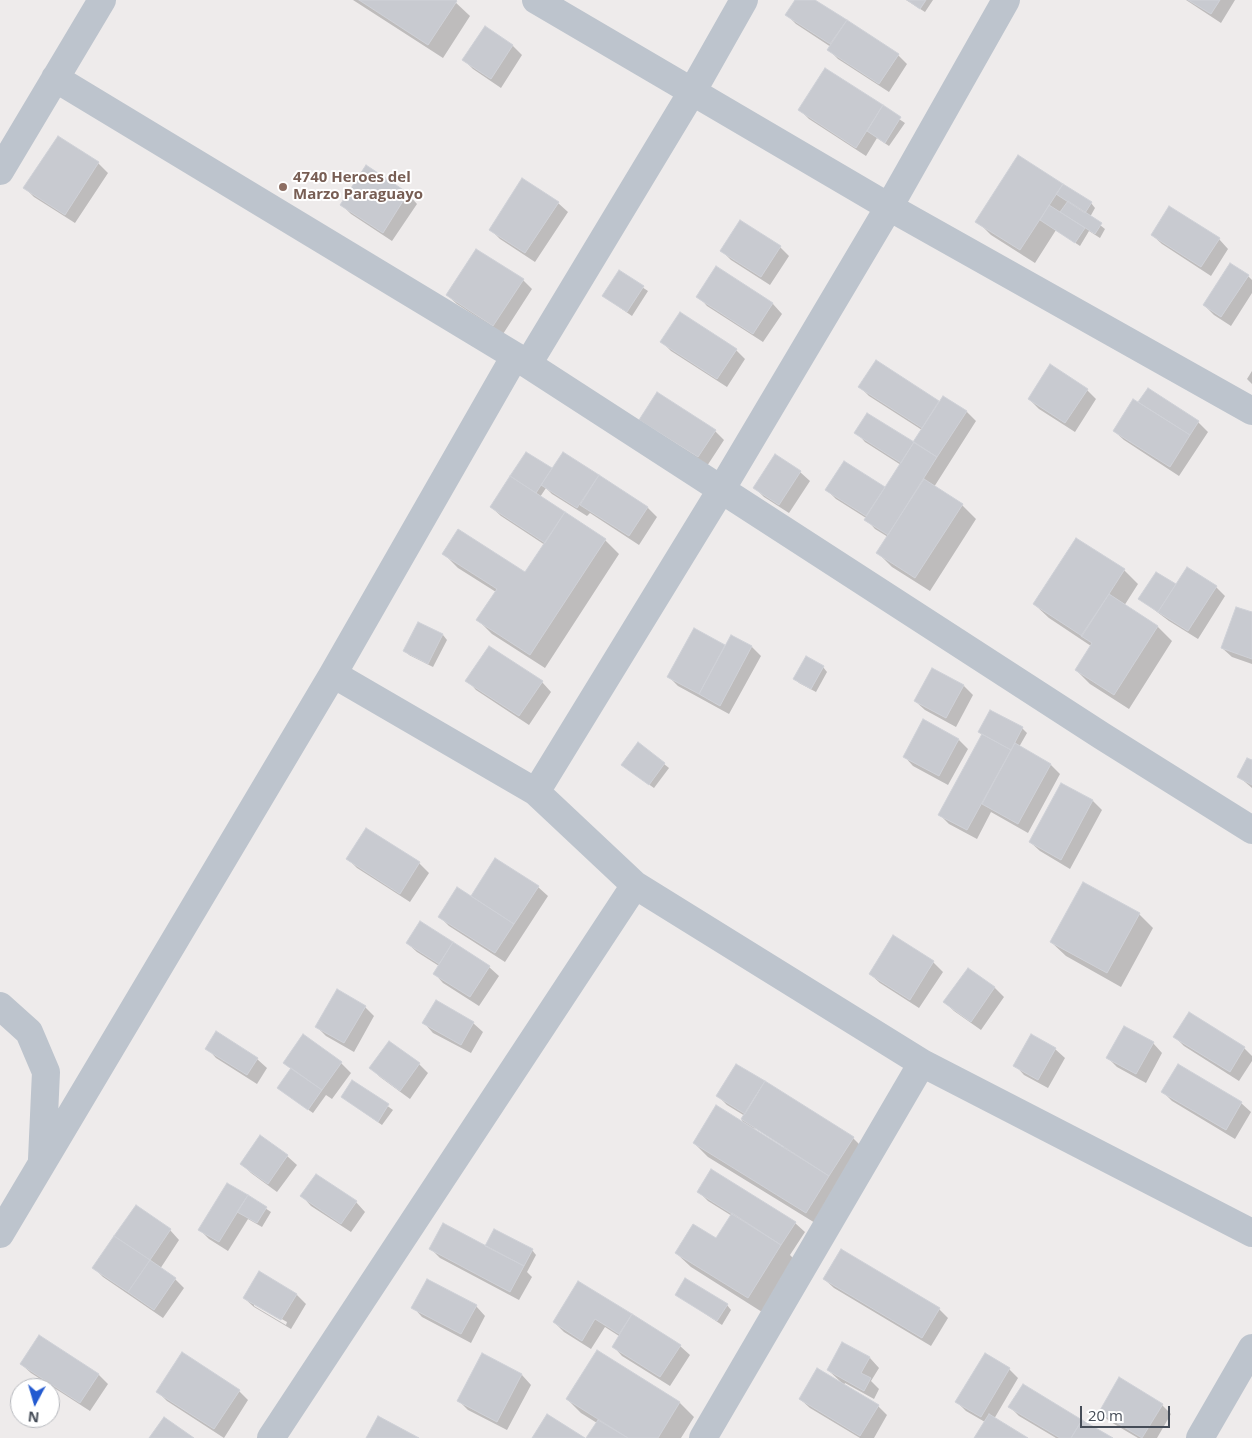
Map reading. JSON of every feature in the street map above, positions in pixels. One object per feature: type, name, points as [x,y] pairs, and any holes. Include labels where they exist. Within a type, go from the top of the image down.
[{"type":"street","points":[[0,171],[102,0]]},
{"type":"street","points":[[536,0],[889,208],[1252,412]]},
{"type":"street","points":[[0,1234],[332,674],[521,360],[692,92],[744,0]]},
{"type":"street","points":[[536,792],[721,490],[889,208],[1006,0]]},
{"type":"street","points":[[55,78],[521,360],[1102,736],[1252,830]]},
{"type":"street","points":[[332,674],[536,792],[636,885],[922,1063],[1252,1233]]},
{"type":"street","points":[[271,1438],[636,885]]},
{"type":"street","points":[[0,1006],[29,1032],[46,1072],[42,1163]]},
{"type":"street","points":[[703,1438],[922,1063]]},
{"type":"street","points":[[1200,1438],[1252,1348]]},
{"type":"building","points":[[359,0],[456,0],[457,1],[428,45]]},
{"type":"building","points":[[795,0],[815,0],[847,20],[830,44],[785,15]]},
{"type":"building","points":[[907,0],[926,0],[920,9]]},
{"type":"building","points":[[1188,0],[1220,0],[1211,14]]},
{"type":"building","points":[[847,20],[899,54],[879,84],[827,50]]},
{"type":"building","points":[[485,26],[513,45],[491,79],[462,60]]},
{"type":"building","points":[[825,68],[883,105],[856,148],[798,110]]},
{"type":"building","points":[[883,105],[901,117],[885,143],[867,131]]},
{"type":"building","points":[[58,136],[99,162],[65,215],[23,188]]},
{"type":"building","points":[[1018,155],[1063,184],[1020,250],[975,222]]},
{"type":"building","points":[[366,165],[408,193],[383,233],[340,205]]},
{"type":"building","points":[[522,178],[559,202],[525,253],[489,230]]},
{"type":"building","points":[[1063,184],[1092,202],[1085,213],[1056,194]]},
{"type":"building","points":[[1068,201],[1102,223],[1095,234],[1060,212]]},
{"type":"building","points":[[1049,205],[1085,228],[1075,243],[1040,220]]},
{"type":"building","points":[[1169,206],[1220,238],[1201,267],[1151,235]]},
{"type":"building","points":[[740,220],[781,246],[761,277],[720,251]]},
{"type":"building","points":[[476,249],[524,279],[493,326],[446,295]]},
{"type":"building","points":[[1230,263],[1249,275],[1221,317],[1203,305]]},
{"type":"building","points":[[716,266],[773,303],[753,334],[696,297]]},
{"type":"building","points":[[619,270],[644,286],[627,312],[602,296]]},
{"type":"building","points":[[680,312],[737,349],[717,379],[660,342]]},
{"type":"building","points":[[876,360],[939,401],[922,428],[858,387]]},
{"type":"building","points":[[1050,364],[1088,389],[1065,423],[1028,399]]},
{"type":"building","points":[[1148,388],[1199,421],[1190,435],[1138,402]]},
{"type":"building","points":[[657,392],[716,430],[698,457],[639,420]]},
{"type":"building","points":[[943,396],[967,411],[937,457],[913,442]]},
{"type":"building","points":[[1133,399],[1190,435],[1170,467],[1113,431]]},
{"type":"building","points":[[867,413],[914,442],[901,463],[854,433]]},
{"type":"building","points":[[914,442],[937,457],[888,535],[864,520]]},
{"type":"building","points":[[526,452],[552,468],[536,493],[510,476]]},
{"type":"building","points":[[563,452],[599,475],[577,508],[541,485]]},
{"type":"building","points":[[775,454],[801,471],[779,505],[753,488]]},
{"type":"building","points":[[844,461],[885,487],[866,516],[825,490]]},
{"type":"building","points":[[599,475],[648,507],[629,536],[580,505]]},
{"type":"building","points":[[510,476],[565,512],[545,543],[490,507]]},
{"type":"building","points":[[924,479],[963,504],[915,578],[876,553]]},
{"type":"building","points":[[565,512],[606,539],[530,655],[476,620],[497,589],[442,554],[458,529],[525,572]]},
{"type":"building","points":[[1076,538],[1125,569],[1082,636],[1033,604]]},
{"type":"building","points":[[1187,567],[1217,586],[1188,631],[1158,612]]},
{"type":"building","points":[[1156,572],[1176,584],[1158,612],[1138,599]]},
{"type":"building","points":[[1109,594],[1158,626],[1114,695],[1075,670],[1092,643],[1081,636]]},
{"type":"building","points":[[1236,607],[1252,612],[1252,659],[1221,648]]},
{"type":"building","points":[[418,622],[443,634],[428,664],[403,651]]},
{"type":"building","points":[[694,628],[725,645],[699,694],[667,677]]},
{"type":"building","points":[[731,635],[752,646],[720,706],[699,694]]},
{"type":"building","points":[[489,646],[543,681],[519,716],[465,681]]},
{"type":"building","points":[[806,656],[824,666],[811,689],[793,679]]},
{"type":"building","points":[[932,668],[964,685],[946,718],[914,701]]},
{"type":"building","points":[[990,710],[1023,727],[1011,750],[978,732]]},
{"type":"building","points":[[923,719],[959,739],[939,776],[903,757]]},
{"type":"building","points":[[982,734],[1011,750],[967,830],[938,815]]},
{"type":"building","points":[[638,742],[665,763],[649,785],[621,765]]},
{"type":"building","points":[[1015,743],[1051,764],[1018,824],[982,804]]},
{"type":"building","points":[[1247,758],[1252,760],[1252,785],[1237,777]]},
{"type":"building","points":[[1061,783],[1093,800],[1061,860],[1029,842]]},
{"type":"building","points":[[366,828],[420,862],[400,894],[346,859]]},
{"type":"building","points":[[495,858],[539,886],[514,924],[471,896]]},
{"type":"building","points":[[1083,882],[1140,913],[1107,973],[1050,942]]},
{"type":"building","points":[[457,887],[514,924],[495,953],[438,917]]},
{"type":"building","points":[[420,921],[453,942],[439,964],[406,943]]},
{"type":"building","points":[[893,935],[934,961],[910,1000],[869,974]]},
{"type":"building","points":[[453,942],[490,966],[470,997],[433,974]]},
{"type":"building","points":[[968,968],[995,987],[971,1022],[943,1002]]},
{"type":"building","points":[[337,989],[366,1006],[344,1043],[315,1027]]},
{"type":"building","points":[[436,1000],[474,1022],[461,1045],[422,1023]]},
{"type":"building","points":[[1189,1012],[1245,1047],[1230,1072],[1173,1037]]},
{"type":"building","points":[[1124,1026],[1154,1042],[1136,1074],[1106,1058]]},
{"type":"building","points":[[216,1031],[258,1058],[247,1075],[205,1049]]},
{"type":"building","points":[[303,1034],[342,1062],[322,1090],[283,1063]]},
{"type":"building","points":[[1031,1034],[1056,1048],[1038,1080],[1013,1066]]},
{"type":"building","points":[[389,1041],[420,1063],[400,1091],[369,1068]]},
{"type":"building","points":[[736,1064],[765,1081],[745,1114],[716,1096]]},
{"type":"building","points":[[1178,1064],[1242,1102],[1226,1130],[1161,1092]]},
{"type":"building","points":[[291,1068],[322,1090],[308,1110],[277,1088]]},
{"type":"building","points":[[352,1080],[389,1104],[378,1122],[341,1097]]},
{"type":"building","points":[[765,1081],[854,1137],[829,1176],[741,1119]]},
{"type":"building","points":[[716,1105],[829,1176],[806,1213],[693,1143]]},
{"type":"building","points":[[260,1135],[288,1155],[268,1184],[240,1164]]},
{"type":"building","points":[[711,1169],[796,1222],[781,1245],[697,1192]]},
{"type":"building","points":[[316,1174],[357,1201],[341,1224],[300,1196]]},
{"type":"building","points":[[227,1183],[248,1195],[219,1242],[198,1230]]},
{"type":"building","points":[[248,1195],[267,1207],[257,1223],[237,1212]]},
{"type":"building","points":[[136,1205],[171,1229],[150,1260],[114,1236]]},
{"type":"building","points":[[732,1213],[781,1245],[748,1298],[675,1253],[693,1224],[716,1238]]},
{"type":"building","points":[[443,1223],[524,1266],[510,1292],[429,1249]]},
{"type":"building","points":[[494,1229],[533,1249],[524,1266],[485,1246]]},
{"type":"building","points":[[114,1236],[150,1260],[128,1292],[92,1268]]},
{"type":"building","points":[[841,1249],[940,1308],[922,1338],[823,1279]]},
{"type":"building","points":[[150,1260],[176,1278],[154,1310],[128,1292]]},
{"type":"building","points":[[259,1271],[297,1294],[281,1320],[243,1298]]},
{"type":"building","points":[[685,1278],[728,1304],[717,1321],[675,1295]]},
{"type":"building","points":[[427,1279],[477,1305],[461,1334],[411,1308]]},
{"type":"building","points":[[578,1281],[632,1314],[619,1334],[595,1319],[582,1341],[553,1322]]},
{"type":"building","points":[[632,1314],[681,1345],[660,1377],[612,1347]]},
{"type":"building","points":[[39,1335],[99,1374],[80,1403],[60,1390],[60,1378],[42,1378],[20,1364]]},
{"type":"building","points":[[842,1342],[870,1357],[861,1373],[871,1378],[864,1391],[827,1370]]},
{"type":"building","points":[[597,1350],[680,1402],[658,1438],[628,1438],[566,1399]]},
{"type":"building","points":[[182,1352],[240,1390],[214,1429],[156,1392]]},
{"type":"building","points":[[482,1353],[522,1374],[497,1422],[457,1401]]},
{"type":"building","points":[[985,1353],[1010,1368],[981,1417],[955,1402]]},
{"type":"building","points":[[817,1368],[879,1405],[860,1436],[799,1399]]},
{"type":"building","points":[[1119,1377],[1163,1404],[1142,1438],[1099,1412]]},
{"type":"building","points":[[1023,1384],[1082,1420],[1071,1438],[1060,1438],[1008,1407]]},
{"type":"building","points":[[547,1414],[585,1438],[532,1438]]},
{"type":"building","points":[[989,1414],[1028,1438],[974,1438]]},
{"type":"building","points":[[378,1416],[419,1438],[366,1438]]},
{"type":"building","points":[[164,1417],[194,1438],[149,1438]]},
{"type":"building","points":[[598,1420],[628,1438],[586,1438]]},
{"type":"building","points":[[1082,1420],[1113,1438],[1071,1438]]},
{"type":"place","name":"4740 Heroes del Marzo Paraguayo","points":[[283,187]]}]
